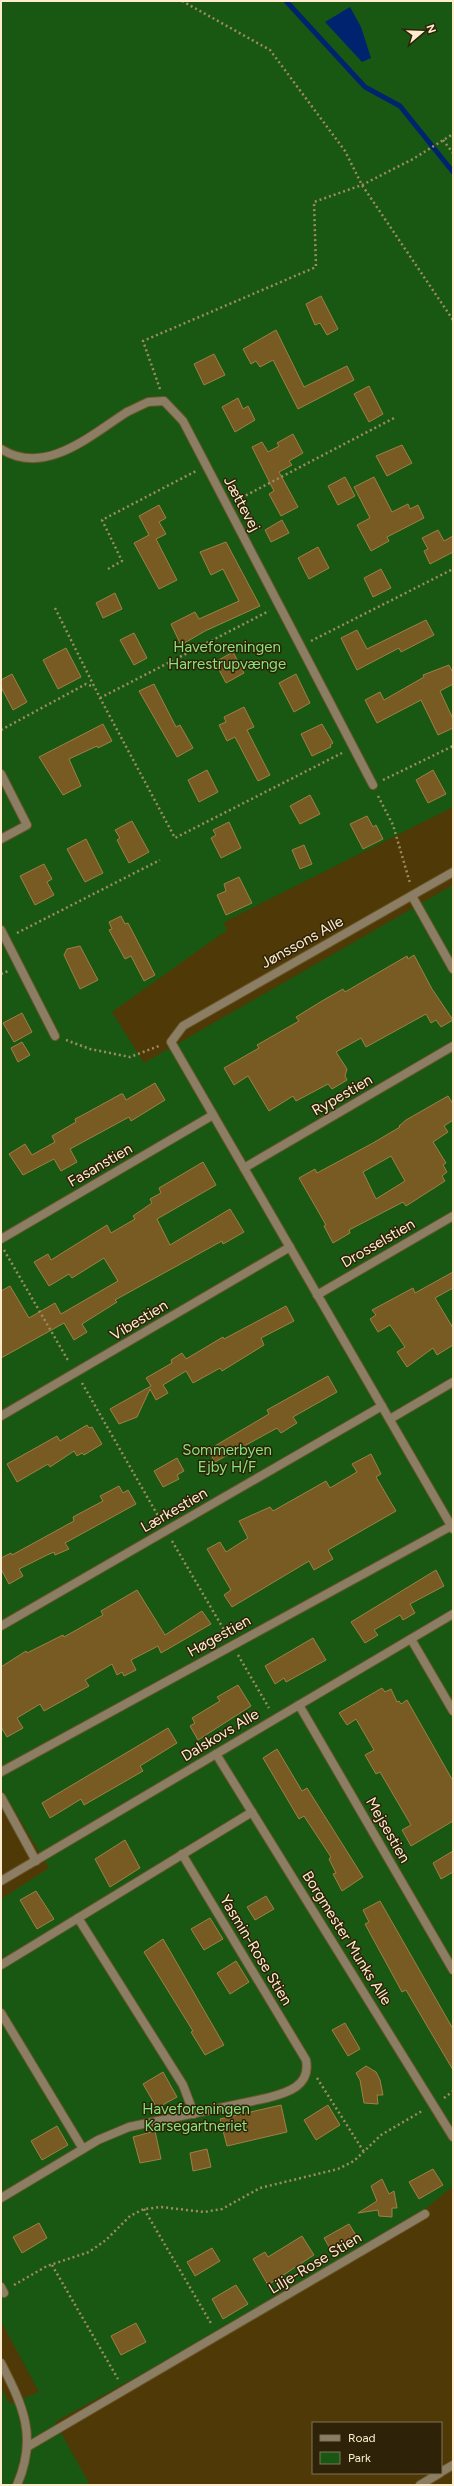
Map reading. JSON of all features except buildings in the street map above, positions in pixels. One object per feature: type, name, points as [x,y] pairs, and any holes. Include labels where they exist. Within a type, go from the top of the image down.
[{"type":"street","points":[[1,449],[24,459],[39,460],[72,447],[128,412],[148,402],[164,401]]},
{"type":"street","name":"Jættevej","points":[[164,401],[183,421],[373,785]]},
{"type":"street","points":[[1,774],[27,825],[1,839]]},
{"type":"street","name":"Jønssons Alle","points":[[171,1042],[183,1026],[453,872]]},
{"type":"street","points":[[414,895],[453,969]]},
{"type":"street","points":[[1,930],[55,1036]]},
{"type":"street","points":[[171,1042],[452,1526]]},
{"type":"street","name":"Rypestien","points":[[244,1168],[453,1046]]},
{"type":"street","name":"Fasanstien","points":[[1,1239],[214,1115]]},
{"type":"street","name":"Drosselstien","points":[[318,1294],[453,1216]]},
{"type":"street","name":"Vibestien","points":[[1,1416],[76,1374],[290,1247]]},
{"type":"street","points":[[390,1419],[453,1382]]},
{"type":"street","name":"Lærkestien","points":[[1,1626],[382,1406]]},
{"type":"street","name":"Høgestien","points":[[1,1772],[452,1526]]},
{"type":"street","name":"Dalskovs Alle","points":[[1,1881],[453,1614]]},
{"type":"street","points":[[411,1639],[453,1711]]},
{"type":"street","name":"Mejsestien","points":[[299,1705],[453,1970]]},
{"type":"street","name":"Borgmester Munks Alle","points":[[216,1754],[453,2137]]},
{"type":"street","points":[[1,1797],[36,1861]]},
{"type":"street","points":[[1,1965],[252,1812]]},
{"type":"street","name":"Yasmin-Rose Stien","points":[[182,1854],[306,2060]]},
{"type":"street","points":[[78,1918],[183,2084],[194,2114]]},
{"type":"street","points":[[1,2013],[83,2149]]},
{"type":"street","points":[[1,2198],[83,2149],[129,2127],[286,2093],[304,2081],[308,2069],[306,2060]]},
{"type":"street","name":"Lilje-Rose Stien","points":[[27,2447],[425,2214]]},
{"type":"street","points":[[1,2363],[21,2401],[27,2429],[27,2447],[24,2469],[17,2485]]},
{"type":"street","points":[[442,2472],[453,2465]]},
{"type":"street","points":[[420,2485],[438,2474]]},
{"type":"path","points":[[182,1],[270,50],[345,151],[362,184],[453,320]]},
{"type":"path","points":[[164,401],[143,341],[316,267],[314,202],[362,184],[413,159],[453,134]]},
{"type":"path","points":[[443,140],[453,153]]},
{"type":"path","points":[[227,505],[396,417]]},
{"type":"path","points":[[108,569],[122,561],[102,520],[206,466]]},
{"type":"path","points":[[300,646],[453,569]]},
{"type":"path","points":[[100,698],[279,605]]},
{"type":"path","points":[[55,608],[100,698],[175,838],[353,747]]},
{"type":"path","points":[[1,730],[86,684],[95,687]]},
{"type":"path","points":[[414,895],[406,878],[392,825],[373,785],[453,746]]},
{"type":"path","points":[[6,939],[160,860]]},
{"type":"path","points":[[55,1036],[90,1049],[130,1057],[171,1042]]},
{"type":"path","points":[[1,1244],[275,1719]]},
{"type":"path","points":[[306,2060],[364,2152]]},
{"type":"path","points":[[2,2290],[52,2265],[89,2252],[106,2240],[130,2216],[144,2209],[161,2207],[204,2212],[222,2209],[260,2188],[338,2169],[354,2160],[390,2128],[434,2105]]},
{"type":"path","points":[[144,2209],[218,2336]]},
{"type":"path","points":[[52,2265],[125,2390]]},
{"type":"green space","points":[[1,1],[453,1],[453,807],[228,920],[224,923],[227,930],[112,1012],[144,1063],[453,885],[453,2186],[399,2231],[55,2422],[90,2485],[1,2485],[1,2388],[10,2404],[39,2392],[1,2321],[1,1899],[49,1868],[1,1788]]},
{"type":"shaded area","points":[[350,7],[361,27],[371,58],[362,62],[325,22]]},
{"type":"waterway","points":[[286,1],[365,87],[400,106],[453,172]]},
{"type":"park label","name":"Haveforeningen Harrestrupvænge","points":[[227,656]]},
{"type":"park label","name":"Sommerbyen Ejby H/F","points":[[227,1458]]},
{"type":"park label","name":"Haveforeningen Karsegartneriet","points":[[196,2118]]}]
